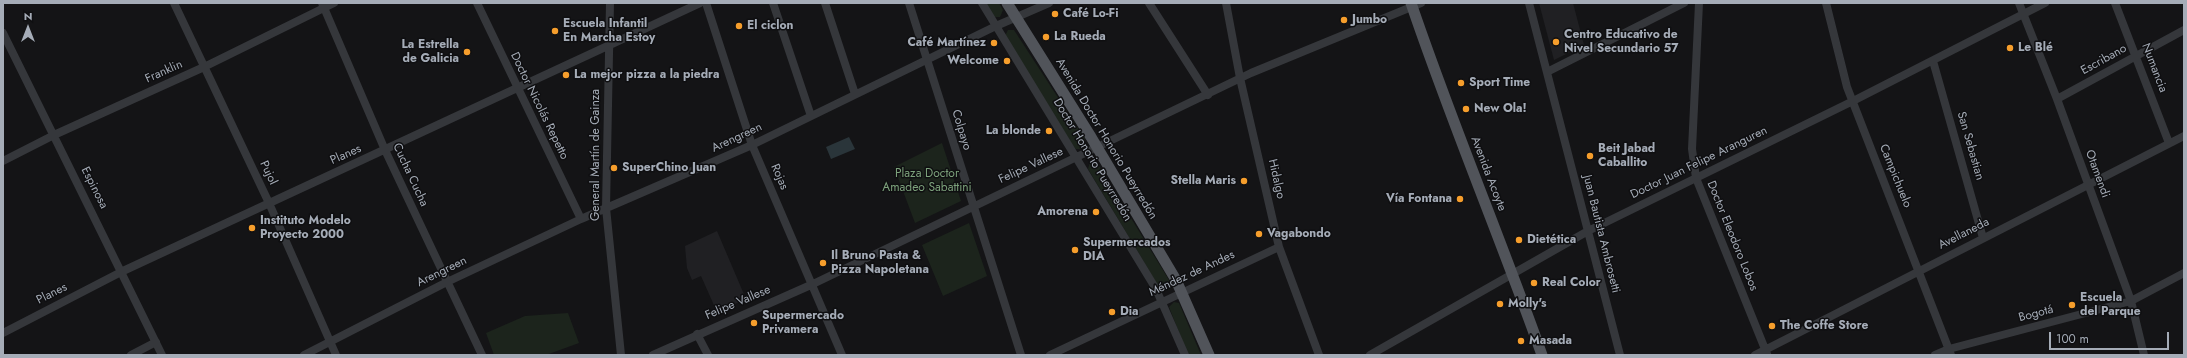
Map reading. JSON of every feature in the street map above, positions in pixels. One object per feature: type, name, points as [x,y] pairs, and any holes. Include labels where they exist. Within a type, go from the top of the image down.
[{"type":"main road","name":"Avenida Doctor Honorio Pueyrredón","points":[[1007,3],[1098,148],[1183,293],[1209,355]]},
{"type":"main road","name":"Avenida Acoyte","points":[[1414,4],[1435,72],[1542,355]]},
{"type":"street","name":"Pujol","points":[[174,3],[269,203],[336,355]]},
{"type":"street","name":"Franklin","points":[[3,161],[54,135],[204,67],[323,5],[334,3]]},
{"type":"street","name":"Doctor Nicolás Repetto","points":[[477,3],[516,88],[581,219]]},
{"type":"street","name":"General Martín de Gainza","points":[[610,3],[606,208],[621,355]]},
{"type":"street","name":"Planes","points":[[3,333],[123,271],[700,3]]},
{"type":"street","name":"Rojas","points":[[706,3],[752,145],[813,284],[842,355]]},
{"type":"street","points":[[773,3],[811,116]]},
{"type":"street","points":[[824,3],[855,94]]},
{"type":"street","name":"Colpayo","points":[[909,3],[972,206],[1021,355]]},
{"type":"street","name":"Doctor Honorio Pueyrredón","points":[[982,3],[1163,302],[1184,355]]},
{"type":"street","name":"Arengreen","points":[[304,355],[447,282],[581,219],[752,145],[996,26],[1049,3]]},
{"type":"street","points":[[1149,3],[1208,95]]},
{"type":"street","name":"Hidalgo","points":[[1226,3],[1240,78],[1279,247],[1319,355]]},
{"type":"street","name":"Juan Bautista Ambrosetti","points":[[1528,3],[1620,355]]},
{"type":"street","points":[[1547,72],[1684,3]]},
{"type":"street","name":"Doctor Eleodoro Lobos","points":[[1699,3],[1692,149],[1696,178],[1766,353]]},
{"type":"street","name":"Campichuelo","points":[[1826,3],[1853,101],[1920,270],[1950,352]]},
{"type":"street","name":"Otamendi","points":[[2019,3],[2057,99],[2131,301],[2144,355]]},
{"type":"street","name":"Doctor Juan Felipe Aranguren","points":[[1370,355],[1588,231],[1853,101],[2045,3]]},
{"type":"street","name":"Numancia","points":[[2115,3],[2137,56],[2169,143]]},
{"type":"street","name":"Felipe Vallese","points":[[653,355],[697,334],[813,284],[972,206],[1077,158],[1208,95],[1240,78],[1414,4]]},
{"type":"street","name":"Cucha Cucha","points":[[323,5],[385,150],[482,355]]},
{"type":"street","name":"Escribano","points":[[2057,99],[2184,30]]},
{"type":"street","name":"Espinosa","points":[[3,33],[123,271],[162,355]]},
{"type":"street","name":"San Sebastian","points":[[1933,61],[1983,238]]},
{"type":"street","name":"Avellaneda","points":[[1755,355],[1766,353],[1920,270],[2184,136]]},
{"type":"street","name":"Méndez de Andes","points":[[1050,355],[1279,247]]},
{"type":"street","name":"Bogotá","points":[[1935,355],[2131,301],[2184,273]]},
{"type":"street","points":[[697,334],[708,355]]},
{"type":"street","points":[[131,355],[156,342]]},
{"type":"shaded area","points":[[1539,3],[1573,3],[1584,45],[1554,60]]},
{"type":"shaded area","points":[[849,137],[855,149],[831,159],[826,147]]},
{"type":"shaded area","points":[[717,231],[746,299],[717,312],[701,276],[692,280],[687,268],[685,246]]},
{"type":"green space","points":[[984,3],[999,3],[1003,10],[1000,17],[993,17]]},
{"type":"green space","points":[[1008,30],[1014,30],[1085,139],[1083,149],[1076,149],[1073,147],[1005,36]]},
{"type":"green space","name":"Plaza Doctor Amadeo Sabattini","points":[[942,143],[961,201],[915,223],[894,167]]},
{"type":"green space","points":[[1096,161],[1172,285],[1171,289],[1162,292],[1088,169],[1090,162]]},
{"type":"green space","name":"Plaza Doctor Amadeo Sabattini","points":[[969,223],[987,276],[943,296],[922,245]]},
{"type":"green space","points":[[1174,302],[1179,303],[1201,355],[1188,355],[1169,307]]},
{"type":"green space","points":[[568,313],[579,343],[546,355],[494,355],[486,333],[525,316]]},
{"type":"place","name":"Café Lo-Fi","points":[[1055,14]]},
{"type":"place","name":"Jumbo","points":[[1344,20]]},
{"type":"place","name":"El ciclon","points":[[739,26]]},
{"type":"place","name":"Escuela Infantil En Marcha Estoy","points":[[555,31]]},
{"type":"place","name":"La Rueda","points":[[1046,37]]},
{"type":"place","name":"Centro Educativo de Nivel Secundario 57","points":[[1556,42]]},
{"type":"place","name":"Café Martínez","points":[[994,43]]},
{"type":"place","name":"Le Blé","points":[[2010,48]]},
{"type":"place","name":"La Estrella de Galicia","points":[[467,52]]},
{"type":"place","name":"Welcome","points":[[1007,61]]},
{"type":"place","name":"La mejor pizza a la piedra","points":[[566,75]]},
{"type":"place","name":"Sport Time","points":[[1461,83]]},
{"type":"place","name":"New Ola!","points":[[1466,109]]},
{"type":"place","name":"La blonde","points":[[1049,131]]},
{"type":"place","name":"Beit Jabad Caballito","points":[[1590,156]]},
{"type":"place","name":"SuperChino Juan","points":[[614,168]]},
{"type":"place","name":"Stella Maris","points":[[1244,181]]},
{"type":"place","name":"Vía Fontana","points":[[1460,199]]},
{"type":"place","name":"Amorena","points":[[1096,212]]},
{"type":"place","name":"Instituto Modelo Proyecto 2000","points":[[252,228]]},
{"type":"place","name":"Vagabondo","points":[[1259,234]]},
{"type":"place","name":"Dietética","points":[[1519,240]]},
{"type":"place","name":"Supermercados DIA","points":[[1075,250]]},
{"type":"place","name":"Il Bruno Pasta & Pizza Napoletana","points":[[823,263]]},
{"type":"place","name":"Real Color","points":[[1534,283]]},
{"type":"place","name":"Molly's","points":[[1500,304]]},
{"type":"place","name":"Escuela del Parque","points":[[2072,305]]},
{"type":"place","name":"Dia","points":[[1112,312]]},
{"type":"place","name":"Supermercado Privamera","points":[[754,323]]},
{"type":"place","name":"The Coffe Store","points":[[1772,326]]},
{"type":"place","name":"Masada","points":[[1521,341]]}]
